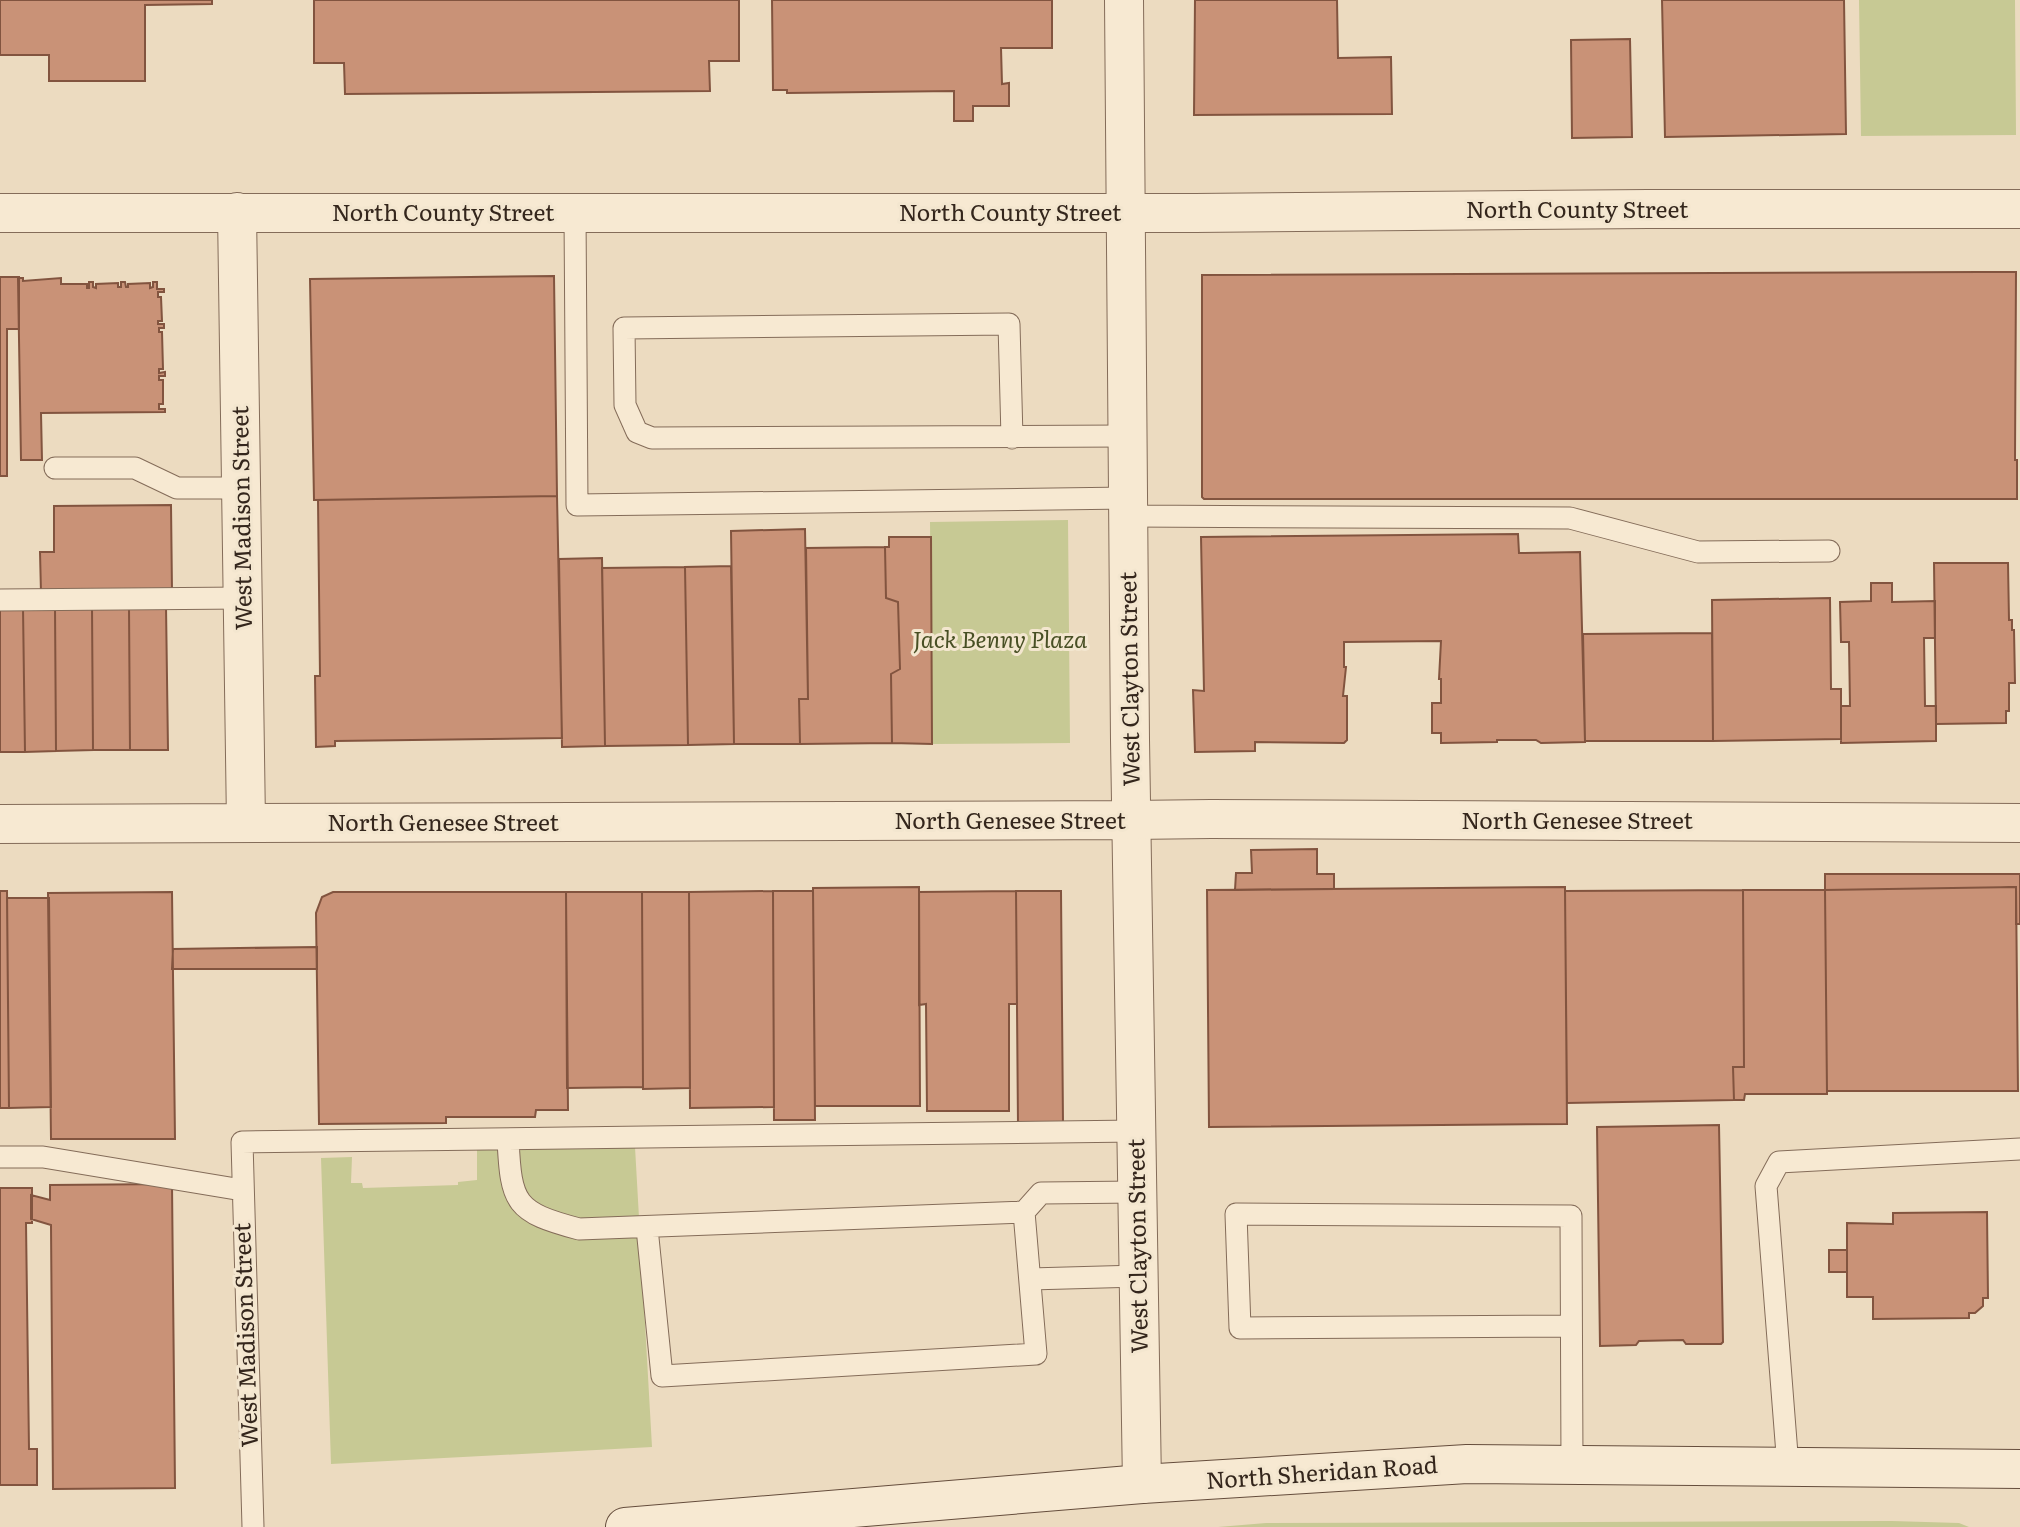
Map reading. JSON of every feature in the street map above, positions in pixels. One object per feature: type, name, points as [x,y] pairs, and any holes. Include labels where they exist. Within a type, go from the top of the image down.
[{"type":"street","name":"West Clayton Street","points":[[1124,0],[1127,436],[1142,1484]]},
{"type":"street","name":"North County Street","points":[[0,213],[1125,213],[2020,209]]},
{"type":"street","name":"West Madison Street","points":[[237,212],[246,823]]},
{"type":"street","name":"North Genesee Street","points":[[0,824],[1211,818],[2020,823]]},
{"type":"street","name":"North Sheridan Road","points":[[625,1527],[1142,1484],[1466,1464],[2020,1469]]},
{"type":"lane","points":[[575,213],[577,505],[1128,507],[1570,518],[1698,552],[1829,551]]},
{"type":"lane","points":[[1012,438],[1009,324],[624,328],[625,405],[637,432],[652,438],[1012,438],[1127,436]]},
{"type":"lane","points":[[55,468],[135,468],[177,488],[242,488]]},
{"type":"lane","points":[[0,600],[244,598]]},
{"type":"lane","points":[[1136,1131],[508,1139],[510,1180],[519,1202],[545,1220],[579,1229],[1024,1212],[1041,1193],[1137,1192]]},
{"type":"lane","name":"West Madison Street","points":[[253,1527],[242,1142],[508,1139]]},
{"type":"lane","points":[[1788,1467],[1766,1186],[1779,1162],[2020,1149]]},
{"type":"lane","points":[[0,1157],[43,1157],[242,1190]]},
{"type":"lane","points":[[647,1228],[662,1376],[1036,1354],[1024,1212]]},
{"type":"lane","points":[[1571,1326],[1240,1328],[1236,1214],[1571,1216],[1572,1465]]},
{"type":"lane","points":[[1030,1279],[1139,1276]]},
{"type":"green space","points":[[1859,0],[2015,0],[2016,135],[1861,136]]},
{"type":"green space","name":"Jack Benny Plaza","points":[[1068,520],[1070,743],[932,744],[930,522]]},
{"type":"green space","points":[[477,1143],[635,1147],[652,1447],[331,1464],[321,1158],[352,1157],[351,1183],[362,1183],[363,1188],[458,1185],[458,1182],[477,1180]]},
{"type":"green space","points":[[1266,1523],[1959,1523],[1969,1527],[1218,1527]]},
{"type":"building","points":[[0,0],[212,0],[212,4],[145,5],[145,81],[49,81],[49,55],[0,55]]},
{"type":"building","points":[[314,0],[739,0],[739,61],[709,61],[710,91],[345,94],[344,63],[314,63]]},
{"type":"building","points":[[772,0],[1052,0],[1052,48],[1001,48],[1002,84],[1009,83],[1009,106],[973,106],[973,121],[954,121],[954,91],[787,93],[787,90],[773,90]]},
{"type":"building","points":[[1195,0],[1337,0],[1338,58],[1391,57],[1392,114],[1194,115]]},
{"type":"building","points":[[1662,0],[1844,0],[1846,134],[1665,137]]},
{"type":"building","points":[[1630,39],[1632,137],[1572,138],[1571,40]]},
{"type":"building","points":[[2016,272],[2017,499],[1202,497],[1202,275]]},
{"type":"building","points":[[554,276],[557,496],[314,500],[310,279]]},
{"type":"building","points":[[0,277],[19,277],[19,329],[7,329],[7,476],[0,476]]},
{"type":"building","points":[[18,278],[23,278],[23,281],[61,278],[61,284],[87,284],[87,288],[89,282],[93,282],[93,287],[96,288],[96,284],[118,283],[118,287],[121,287],[121,282],[125,282],[126,287],[128,284],[150,283],[150,288],[153,287],[153,282],[157,282],[157,289],[164,289],[164,292],[158,292],[158,297],[161,297],[162,321],[158,321],[158,324],[164,324],[164,328],[159,328],[159,332],[162,332],[163,369],[159,369],[159,373],[165,372],[165,376],[159,376],[159,380],[163,380],[163,404],[159,404],[159,409],[165,409],[165,412],[41,413],[42,460],[21,460]]},
{"type":"building","points":[[557,496],[562,738],[335,741],[335,746],[316,747],[315,676],[320,676],[318,500]]},
{"type":"building","points":[[171,505],[172,591],[41,593],[40,552],[54,552],[54,506]]},
{"type":"building","points":[[805,529],[808,699],[799,699],[800,744],[734,744],[731,531]]},
{"type":"building","points":[[1518,534],[1519,553],[1580,552],[1585,742],[1497,740],[1441,743],[1441,733],[1432,733],[1432,703],[1441,703],[1441,641],[1344,642],[1346,667],[1343,696],[1347,696],[1347,740],[1344,743],[1255,742],[1255,751],[1195,752],[1193,690],[1204,691],[1201,537]]},
{"type":"building","points":[[889,537],[931,537],[932,744],[892,743],[891,674],[900,669],[898,602],[886,598],[885,547],[889,547]]},
{"type":"building","points":[[885,547],[886,598],[898,602],[900,669],[891,674],[892,743],[800,744],[799,699],[808,699],[806,548]]},
{"type":"building","points":[[602,558],[605,746],[562,747],[559,559]]},
{"type":"building","points":[[1934,563],[2008,563],[2009,620],[2012,620],[2014,630],[2015,683],[2009,683],[2006,723],[1936,724]]},
{"type":"building","points":[[731,566],[734,744],[688,745],[685,567]]},
{"type":"building","points":[[685,567],[688,745],[605,746],[602,568]]},
{"type":"building","points":[[1871,583],[1892,583],[1892,602],[1935,601],[1935,638],[1924,638],[1925,706],[1936,706],[1936,741],[1841,743],[1841,706],[1850,706],[1849,642],[1841,642],[1840,602],[1871,601]]},
{"type":"building","points":[[1830,598],[1831,689],[1841,689],[1841,739],[1713,741],[1712,600]]},
{"type":"building","points":[[166,606],[168,750],[130,750],[129,607]]},
{"type":"building","points":[[55,607],[92,607],[93,750],[56,751]]},
{"type":"building","points":[[55,607],[56,751],[25,752],[23,608]]},
{"type":"building","points":[[92,607],[129,607],[130,750],[93,750]]},
{"type":"building","points":[[0,608],[23,608],[25,752],[0,752]]},
{"type":"building","points":[[1712,633],[1713,741],[1585,741],[1583,634]]},
{"type":"building","points":[[1317,849],[1317,874],[1334,874],[1334,889],[1235,890],[1236,873],[1252,873],[1251,850]]},
{"type":"building","points":[[1825,874],[2020,874],[2020,924],[2016,924],[2016,887],[1825,890]]},
{"type":"building","points":[[919,887],[920,1106],[815,1106],[813,888]]},
{"type":"building","points":[[1565,887],[1567,1124],[1209,1127],[1207,890]]},
{"type":"building","points":[[2016,887],[2018,1091],[1827,1091],[1825,890]]},
{"type":"building","points":[[1743,890],[1744,1067],[1733,1067],[1734,1100],[1567,1103],[1565,891]]},
{"type":"building","points":[[1743,890],[1825,890],[1827,1094],[1745,1094],[1744,1100],[1734,1100],[1733,1067],[1744,1067]]},
{"type":"building","points":[[0,891],[7,891],[9,1108],[0,1108]]},
{"type":"building","points":[[773,891],[774,1107],[690,1108],[689,892]]},
{"type":"building","points":[[773,891],[813,891],[815,1120],[774,1120]]},
{"type":"building","points":[[1016,891],[1017,1004],[1009,1004],[1009,1111],[927,1111],[926,1004],[919,1005],[919,892]]},
{"type":"building","points":[[1016,891],[1061,891],[1063,1124],[1018,1125]]},
{"type":"building","points":[[172,892],[175,1139],[51,1139],[48,893]]},
{"type":"building","points":[[333,892],[566,892],[568,1110],[536,1110],[535,1117],[446,1117],[446,1123],[319,1124],[316,913],[322,897]]},
{"type":"building","points":[[566,892],[642,892],[643,1087],[567,1088]]},
{"type":"building","points":[[642,892],[689,892],[690,1088],[643,1089]]},
{"type":"building","points":[[7,898],[49,898],[51,1107],[9,1108]]},
{"type":"building","points":[[317,947],[317,969],[172,969],[173,949]]},
{"type":"building","points":[[1719,1125],[1723,1342],[1686,1344],[1683,1340],[1639,1341],[1636,1345],[1600,1346],[1597,1127]]},
{"type":"building","points":[[172,1184],[175,1488],[53,1489],[51,1225],[31,1219],[31,1195],[50,1200],[50,1185]]},
{"type":"building","points":[[0,1188],[32,1188],[32,1223],[26,1223],[29,1449],[37,1449],[37,1485],[0,1485]]},
{"type":"building","points":[[1987,1212],[1988,1298],[1983,1298],[1983,1306],[1975,1313],[1969,1313],[1969,1318],[1873,1319],[1873,1297],[1847,1297],[1847,1223],[1893,1224],[1893,1213]]},
{"type":"building","points":[[1829,1250],[1847,1250],[1847,1272],[1829,1272]]}]
